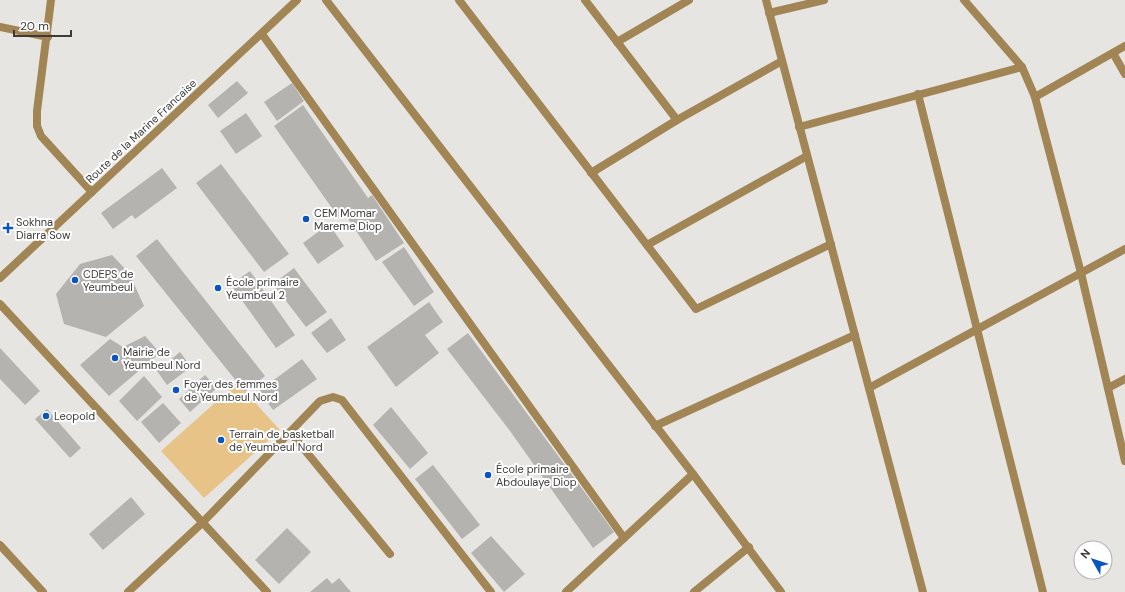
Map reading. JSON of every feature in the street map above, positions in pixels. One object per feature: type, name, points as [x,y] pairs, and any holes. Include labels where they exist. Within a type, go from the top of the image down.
[{"type":"street","points":[[52,0],[37,126],[41,136],[92,192]]},
{"type":"street","points":[[284,0],[289,8]]},
{"type":"street","name":"Route de la Marine Francaise","points":[[0,278],[297,0]]},
{"type":"street","points":[[326,0],[693,474],[749,547],[781,592]]},
{"type":"street","points":[[459,0],[696,309],[831,244]]},
{"type":"street","points":[[585,0],[677,120]]},
{"type":"street","points":[[618,42],[689,0]]},
{"type":"street","points":[[766,0],[923,592]]},
{"type":"street","points":[[770,13],[824,0]]},
{"type":"street","points":[[964,0],[1022,67],[1035,98],[1081,273],[1125,461]]},
{"type":"street","points":[[0,27],[48,37]]},
{"type":"street","points":[[262,34],[624,538]]},
{"type":"street","points":[[1035,98],[1125,46]]},
{"type":"street","points":[[1113,52],[1125,74]]},
{"type":"street","points":[[591,173],[677,120],[782,61]]},
{"type":"street","points":[[799,126],[1022,67]]},
{"type":"street","points":[[918,94],[1043,592]]},
{"type":"street","points":[[647,245],[807,156]]},
{"type":"street","points":[[869,388],[1125,249]]},
{"type":"street","points":[[0,304],[267,592]]},
{"type":"street","points":[[655,426],[855,334]]},
{"type":"street","points":[[1108,388],[1125,379]]},
{"type":"street","points":[[128,592],[202,523],[320,401],[333,397],[342,400],[491,592]]},
{"type":"street","points":[[290,432],[390,554]]},
{"type":"street","points":[[566,592],[693,474]]},
{"type":"street","points":[[0,545],[43,592]]},
{"type":"street","points":[[694,592],[749,547]]},
{"type":"shaded area","name":"Terrain de basketball de Yeumbeul Nord","points":[[237,383],[280,430],[204,498],[161,451]]},
{"type":"building","points":[[237,81],[248,93],[218,118],[208,105]]},
{"type":"building","points":[[292,83],[304,101],[277,121],[264,102]]},
{"type":"building","points":[[303,105],[368,198],[372,195],[404,243],[376,261],[345,214],[339,218],[274,126]]},
{"type":"building","points":[[246,113],[262,136],[236,154],[220,131]]},
{"type":"building","points":[[221,164],[289,254],[264,272],[196,183]]},
{"type":"building","points":[[162,168],[177,188],[135,219],[132,215],[113,229],[101,213]]},
{"type":"building","points":[[329,224],[344,246],[318,264],[303,243]]},
{"type":"building","points":[[157,239],[265,376],[245,392],[136,256]]},
{"type":"building","points":[[404,247],[434,292],[414,306],[382,262]]},
{"type":"building","points":[[112,255],[129,273],[144,306],[106,337],[64,324],[56,294],[80,264]]},
{"type":"building","points":[[294,268],[327,312],[306,327],[273,284]]},
{"type":"building","points":[[250,271],[295,335],[276,348],[231,285]]},
{"type":"building","points":[[429,302],[443,322],[425,335],[439,353],[396,387],[367,347]]},
{"type":"building","points":[[331,318],[346,340],[327,353],[311,333]]},
{"type":"building","points":[[468,333],[614,532],[593,548],[510,431],[447,349]]},
{"type":"building","points":[[145,336],[160,353],[109,396],[80,365],[110,339],[123,347]]},
{"type":"building","points":[[0,348],[40,391],[25,405],[0,379]]},
{"type":"building","points":[[180,352],[191,367],[167,385],[157,371]]},
{"type":"building","points":[[302,359],[317,379],[273,410],[259,391]]},
{"type":"building","points":[[205,375],[217,388],[190,412],[179,399]]},
{"type":"building","points":[[144,376],[162,397],[137,421],[119,401]]},
{"type":"building","points":[[163,403],[181,423],[159,443],[141,422]]},
{"type":"building","points":[[391,407],[428,453],[410,469],[373,425]]},
{"type":"building","points":[[47,409],[81,448],[70,458],[35,419]]},
{"type":"building","points":[[433,465],[480,525],[462,539],[415,479]]},
{"type":"building","points":[[131,497],[145,514],[103,550],[89,534]]},
{"type":"building","points":[[287,528],[311,552],[279,584],[255,560]]},
{"type":"building","points":[[491,536],[525,574],[504,592],[471,553]]},
{"type":"building","points":[[327,578],[332,584],[339,578],[351,592],[310,592]]},
{"type":"place","name":"CEM Momar Mareme Diop","points":[[306,219]]},
{"type":"place","name":"Sokhna Diarra Sow","points":[[8,228]]},
{"type":"place","name":"CDEPS de Yeumbeul","points":[[75,280]]},
{"type":"place","name":"École primaire Yeumbeul 2","points":[[218,288]]},
{"type":"place","name":"Mairie de Yeumbeul Nord","points":[[115,358]]},
{"type":"place","name":"Foyer des femmes de Yeumbeul Nord","points":[[176,390]]},
{"type":"place","name":"Leopold","points":[[46,416]]},
{"type":"place","name":"Terrain de basketball de Yeumbeul Nord","points":[[221,440]]},
{"type":"place","name":"École primaire Abdoulaye Diop","points":[[488,475]]}]
